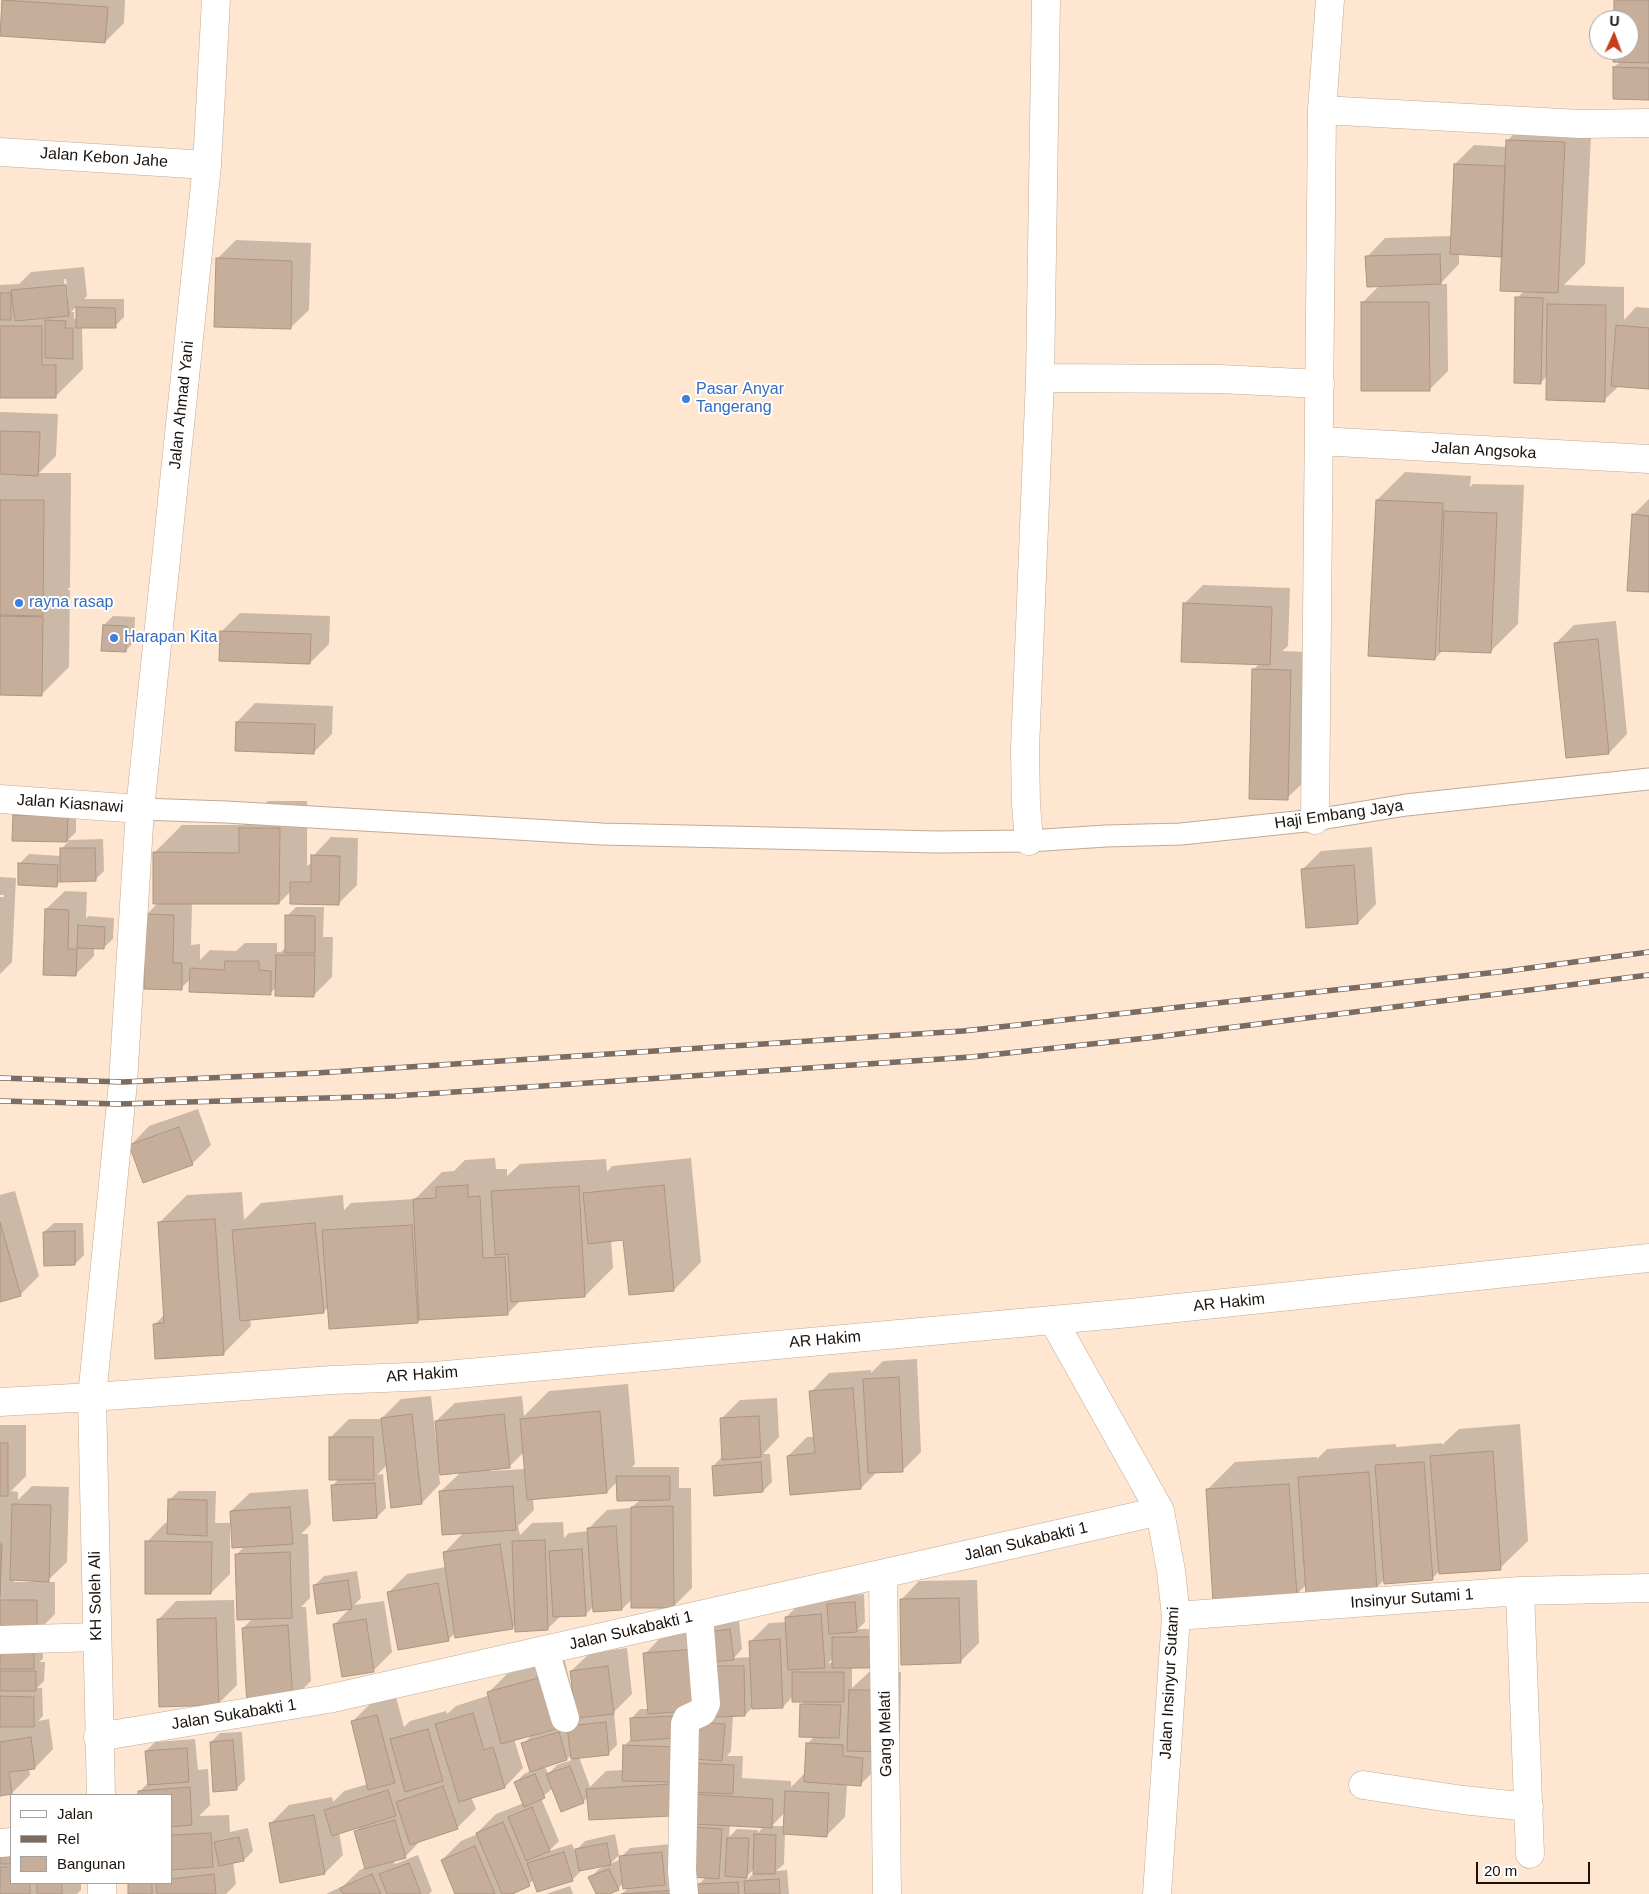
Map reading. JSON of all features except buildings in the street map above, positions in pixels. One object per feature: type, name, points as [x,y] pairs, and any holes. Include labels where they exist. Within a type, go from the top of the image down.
[{"type":"street","name":"Jalan Ahmad Yani","points":[[92,1397],[122,1082],[140,809],[207,165],[216,0]]},
{"type":"street","points":[[1029,841],[1025,750],[1040,378],[1046,0]]},
{"type":"street","points":[[1315,820],[1322,110],[1330,0]]},
{"type":"street","points":[[1322,110],[1580,124],[1649,123]]},
{"type":"street","name":"Jalan Kebon Jahe","points":[[0,152],[207,165]]},
{"type":"street","points":[[1040,378],[1220,380],[1320,384]]},
{"type":"street","name":"Jalan Angsoka","points":[[1319,441],[1649,459]]},
{"type":"street","name":"Jalan Kiasnawi","points":[[0,799],[140,809]]},
{"type":"street","name":"AR Hakim","points":[[0,1402],[332,1380],[435,1376],[1053,1320],[1649,1258]]},
{"type":"street","name":"Jalan Insinyur Sutami","points":[[1053,1320],[1160,1511],[1171,1571],[1176,1616],[1157,1894]]},
{"type":"street","name":"KH Soleh Ali","points":[[92,1397],[100,1794]]},
{"type":"street","name":"Jalan Sukabakti 1","points":[[98,1737],[328,1699],[1160,1511]]},
{"type":"street","name":"Gang Melati","points":[[884,1574],[887,1894]]},
{"type":"street","name":"Insinyur Sutami 1","points":[[1176,1616],[1520,1591],[1649,1588]]},
{"type":"street","points":[[1520,1591],[1530,1854]]},
{"type":"street","points":[[684,1894],[682,1871],[685,1724],[687,1719],[702,1712],[706,1704],[699,1616]]},
{"type":"street","points":[[0,1640],[97,1637]]},
{"type":"street","points":[[545,1651],[565,1718]]},
{"type":"street","points":[[1363,1785],[1463,1800],[1528,1807]]},
{"type":"lane","name":"Haji Embang Jaya","points":[[140,809],[226,812],[602,834],[937,842],[1029,841],[1181,834],[1315,820],[1406,805],[1649,779]]},
{"type":"railway","points":[[0,1078],[123,1082],[316,1073],[963,1031],[1507,971],[1649,952]]},
{"type":"railway","points":[[0,1101],[119,1104],[395,1096],[971,1057],[1147,1038],[1649,975]]},
{"type":"place","name":"Pasar Anyar Tangerang","points":[[686,399]]},
{"type":"place","name":"rayna rasap","points":[[19,603]]},
{"type":"place","name":"Harapan Kita","points":[[114,638]]}]
